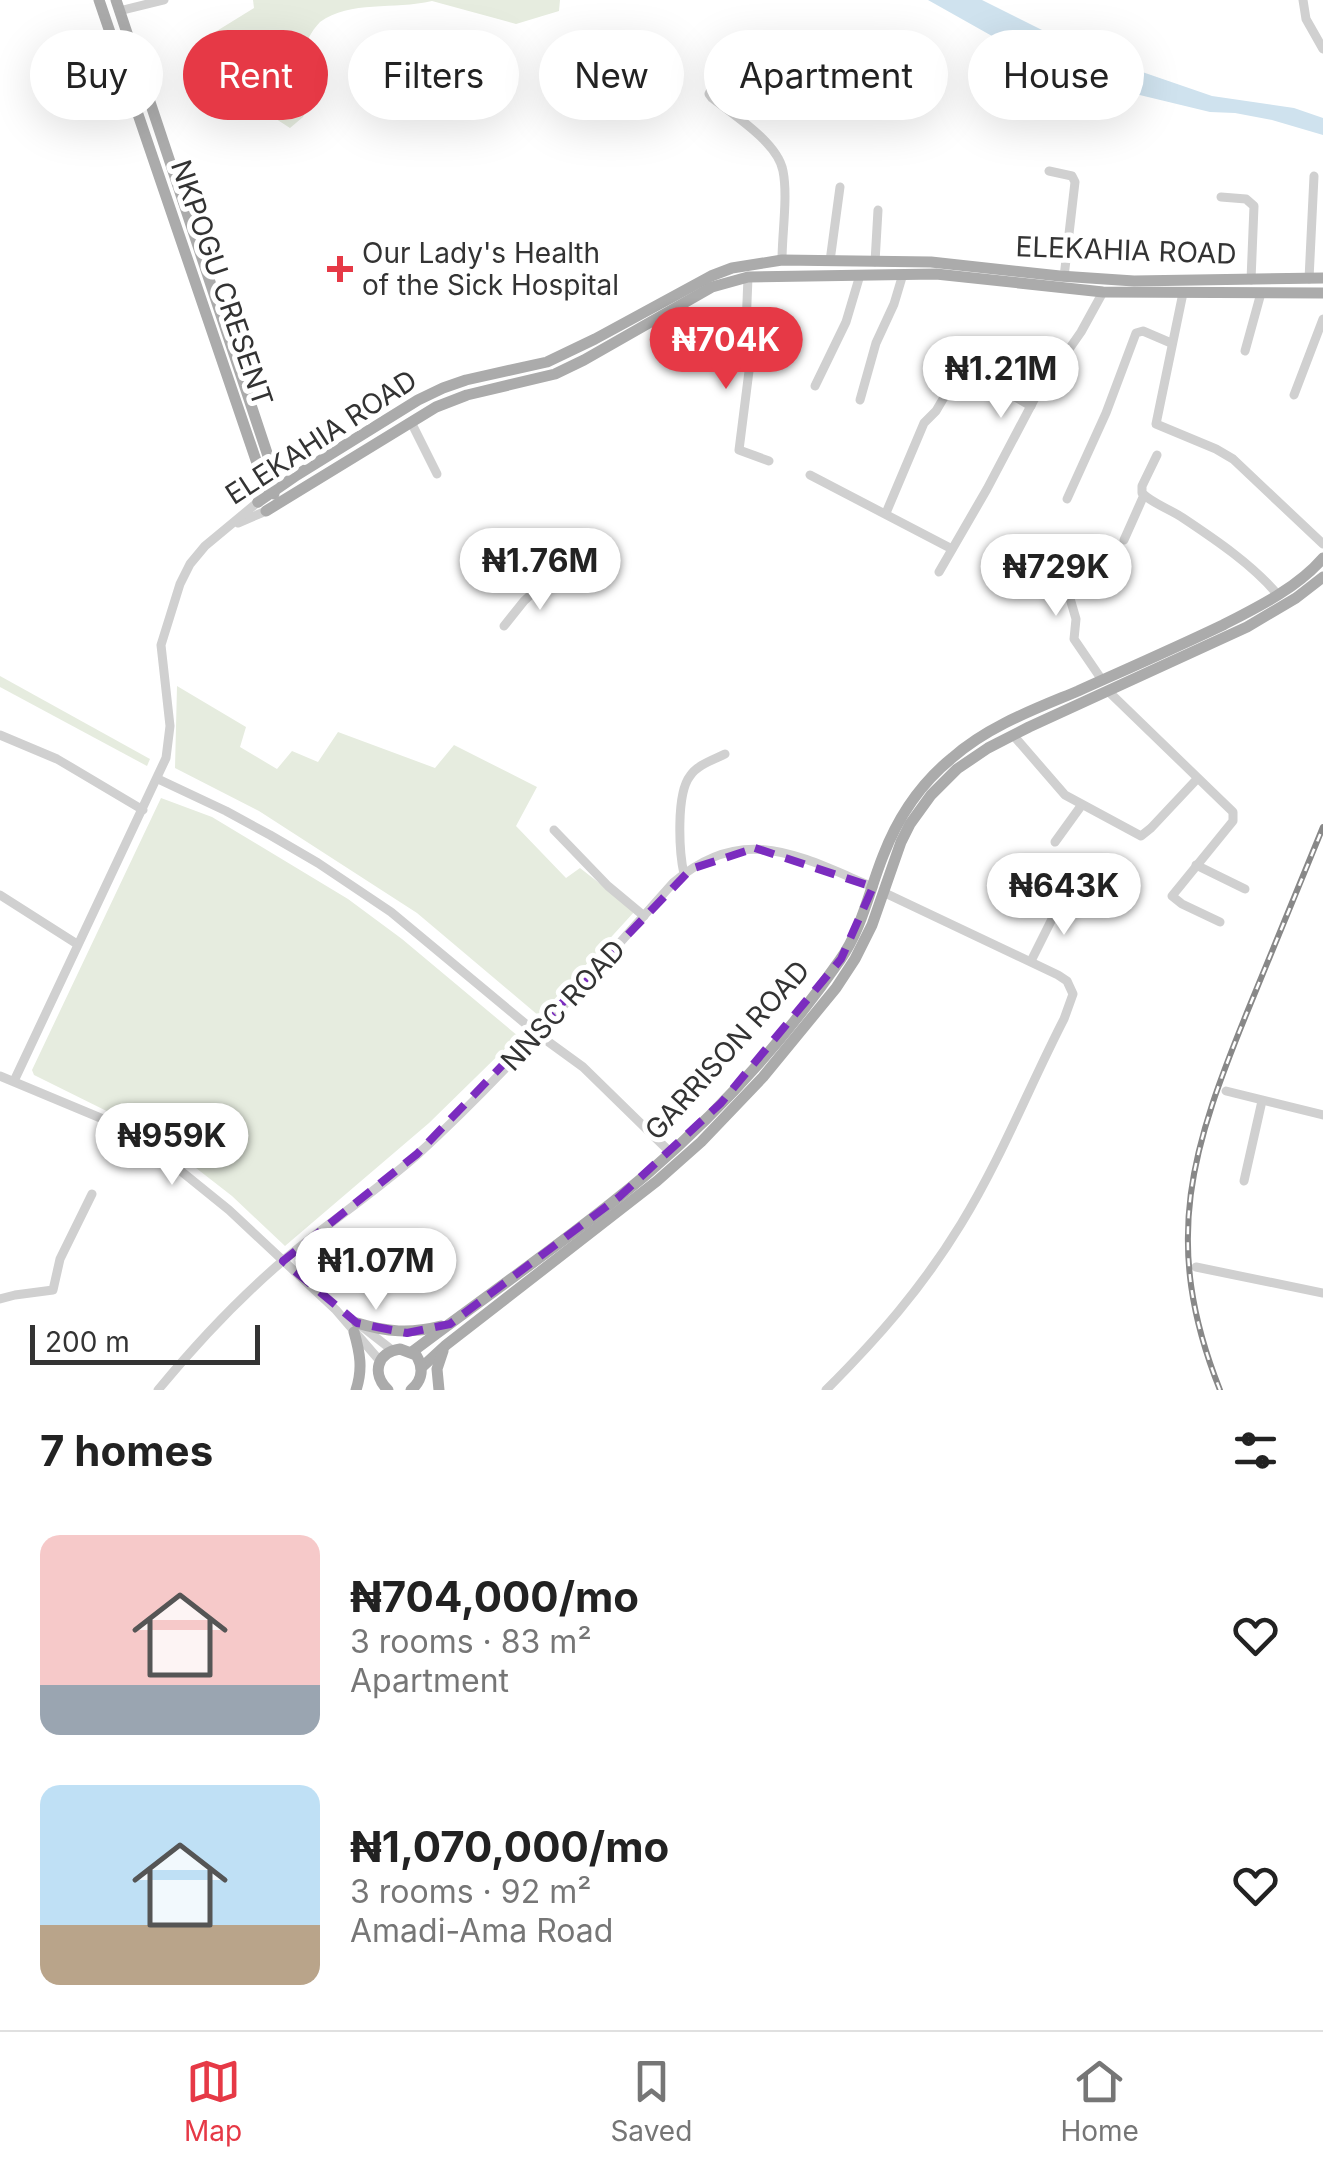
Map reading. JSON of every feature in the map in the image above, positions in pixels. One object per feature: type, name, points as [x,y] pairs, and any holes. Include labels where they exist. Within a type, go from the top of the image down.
[{"type":"main road","name":"NKPOGU CRESENT","points":[[99,0],[259,469],[262,507]]},
{"type":"main road","name":"NKPOGU CRESENT","points":[[118,6],[269,459],[275,490]]},
{"type":"main road","name":"ELEKAHIA ROAD","points":[[262,507],[275,490],[418,400],[466,380],[547,362],[732,268],[782,260],[931,262],[1134,281],[1316,279]]},
{"type":"main road","name":"ELEKAHIA ROAD","points":[[262,507],[294,494],[436,407],[467,394],[536,380],[567,369],[712,287],[748,277],[956,275],[1103,292],[1323,293]]},
{"type":"main road","points":[[269,459],[282,472],[297,475]]},
{"type":"main road","name":"NKPOGU CRESENT","points":[[259,469],[275,490]]},
{"type":"main road","points":[[275,490],[294,494]]},
{"type":"main road","name":"GARRISON ROAD","points":[[412,1352],[620,1197],[721,1104],[782,1035],[841,959],[901,842],[931,795],[957,769],[988,748],[1278,595],[1323,558]]},
{"type":"main road","name":"GARRISON ROAD","points":[[418,1384],[446,1345],[657,1181],[764,1077],[836,988],[864,943],[879,890],[882,859],[901,817],[948,760],[1000,726],[1247,627],[1321,581]]},
{"type":"main road","points":[[359,1390],[361,1360],[356,1328],[407,1333],[450,1324]]},
{"type":"main road","points":[[439,1390],[437,1370],[446,1345]]},
{"type":"main road","points":[[386,1390],[378,1377],[380,1361],[392,1350],[404,1349],[418,1359],[418,1384]]},
{"type":"main road","points":[[359,1390],[378,1377]]},
{"type":"street","points":[[118,6],[164,0]]},
{"type":"street","points":[[1302,0],[1306,19],[1323,49]]},
{"type":"street","points":[[740,120],[779,158],[783,170],[782,260]]},
{"type":"street","points":[[1049,172],[1072,176],[1075,182],[1064,277]]},
{"type":"street","points":[[1314,176],[1316,279]]},
{"type":"street","points":[[830,262],[840,187]]},
{"type":"street","points":[[1221,197],[1246,199],[1254,206],[1251,280]]},
{"type":"street","points":[[875,262],[878,210]]},
{"type":"street","points":[[815,386],[846,322],[860,274]]},
{"type":"street","points":[[860,400],[876,343],[903,274]]},
{"type":"street","points":[[748,277],[749,371],[739,450],[769,461]]},
{"type":"street","points":[[939,572],[1031,406],[1103,292]]},
{"type":"street","points":[[1246,351],[1261,293]]},
{"type":"street","points":[[1183,294],[1157,425],[1233,460],[1323,544]]},
{"type":"street","points":[[1294,395],[1323,319]]},
{"type":"street","points":[[1067,499],[1106,413],[1136,333],[1142,330],[1171,342]]},
{"type":"street","points":[[886,513],[924,423],[936,411],[960,370],[967,369],[1031,406]]},
{"type":"street","points":[[411,422],[437,474]]},
{"type":"street","points":[[1124,540],[1157,455]]},
{"type":"street","points":[[810,474],[952,549]]},
{"type":"street","points":[[1144,495],[1206,533],[1278,595]]},
{"type":"street","name":"ELEKAHIA ROAD","points":[[14,1081],[158,779],[169,747],[160,652],[180,584],[205,546],[230,525],[262,507]]},
{"type":"street","points":[[1028,542],[1071,569],[1067,588],[1076,619],[1074,640],[1105,686],[1233,812],[1234,817],[1172,897],[1220,922]]},
{"type":"street","points":[[504,626],[550,576]]},
{"type":"street","points":[[0,734],[57,758],[143,810]]},
{"type":"street","points":[[1012,735],[1065,795],[1139,836],[1197,780]]},
{"type":"street","points":[[684,874],[680,835],[685,785],[696,770],[725,754]]},
{"type":"street","points":[[158,779],[270,835],[366,894],[583,1067],[671,1153]]},
{"type":"street","points":[[1055,842],[1081,806]]},
{"type":"street","points":[[554,830],[608,886],[644,916]]},
{"type":"street","name":"NNSC ROAD","points":[[158,1390],[208,1332],[283,1261],[417,1154],[539,1035],[684,874],[713,857],[755,848],[798,856],[879,890],[1058,975],[1071,986],[1073,994],[961,1225],[902,1310],[826,1390]]},
{"type":"street","points":[[1196,865],[1245,890]]},
{"type":"street","points":[[0,894],[77,944]]},
{"type":"street","points":[[1031,962],[1063,897]]},
{"type":"street","points":[[0,1076],[103,1119],[137,1139],[196,1181],[356,1328],[392,1350]]},
{"type":"street","points":[[1226,1091],[1323,1116]]},
{"type":"street","points":[[1244,1180],[1262,1101]]},
{"type":"street","points":[[0,1299],[53,1290],[60,1259],[92,1194]]},
{"type":"street","points":[[1196,1267],[1323,1293]]},
{"type":"street","points":[[356,1328],[380,1361]]},
{"type":"highlighted area","points":[[755,848],[873,887],[841,959],[721,1103],[619,1197],[450,1324],[407,1333],[357,1323],[283,1261],[417,1154],[691,869]]},
{"type":"shaded area","points":[[253,0],[560,0],[559,11],[516,24],[432,1],[345,11],[320,22],[313,30],[218,30],[254,8]]},
{"type":"shaded area","points":[[278,120],[299,120],[290,128]]},
{"type":"shaded area","points":[[0,676],[150,759],[147,766],[0,687]]},
{"type":"shaded area","points":[[177,686],[246,727],[240,747],[277,769],[292,751],[318,762],[338,732],[435,768],[454,745],[537,787],[516,826],[566,878],[580,868],[635,911],[539,1016],[417,913],[259,811],[175,768]]},
{"type":"shaded area","points":[[161,798],[212,817],[348,899],[518,1036],[429,1123],[285,1246],[232,1196],[151,1133],[34,1075],[32,1070]]},
{"type":"water","points":[[928,0],[982,0],[1042,30],[981,30]]},
{"type":"water","points":[[1144,73],[1212,96],[1294,108],[1323,118],[1323,135],[1272,120],[1210,112],[1144,96]]},
{"type":"railway","points":[[1220,1390],[1191,1287],[1188,1240],[1199,1150],[1230,1056],[1323,827]]},
{"type":"place","name":"Our Lady's Health of the Sick Hospital","points":[[340,269]]}]
